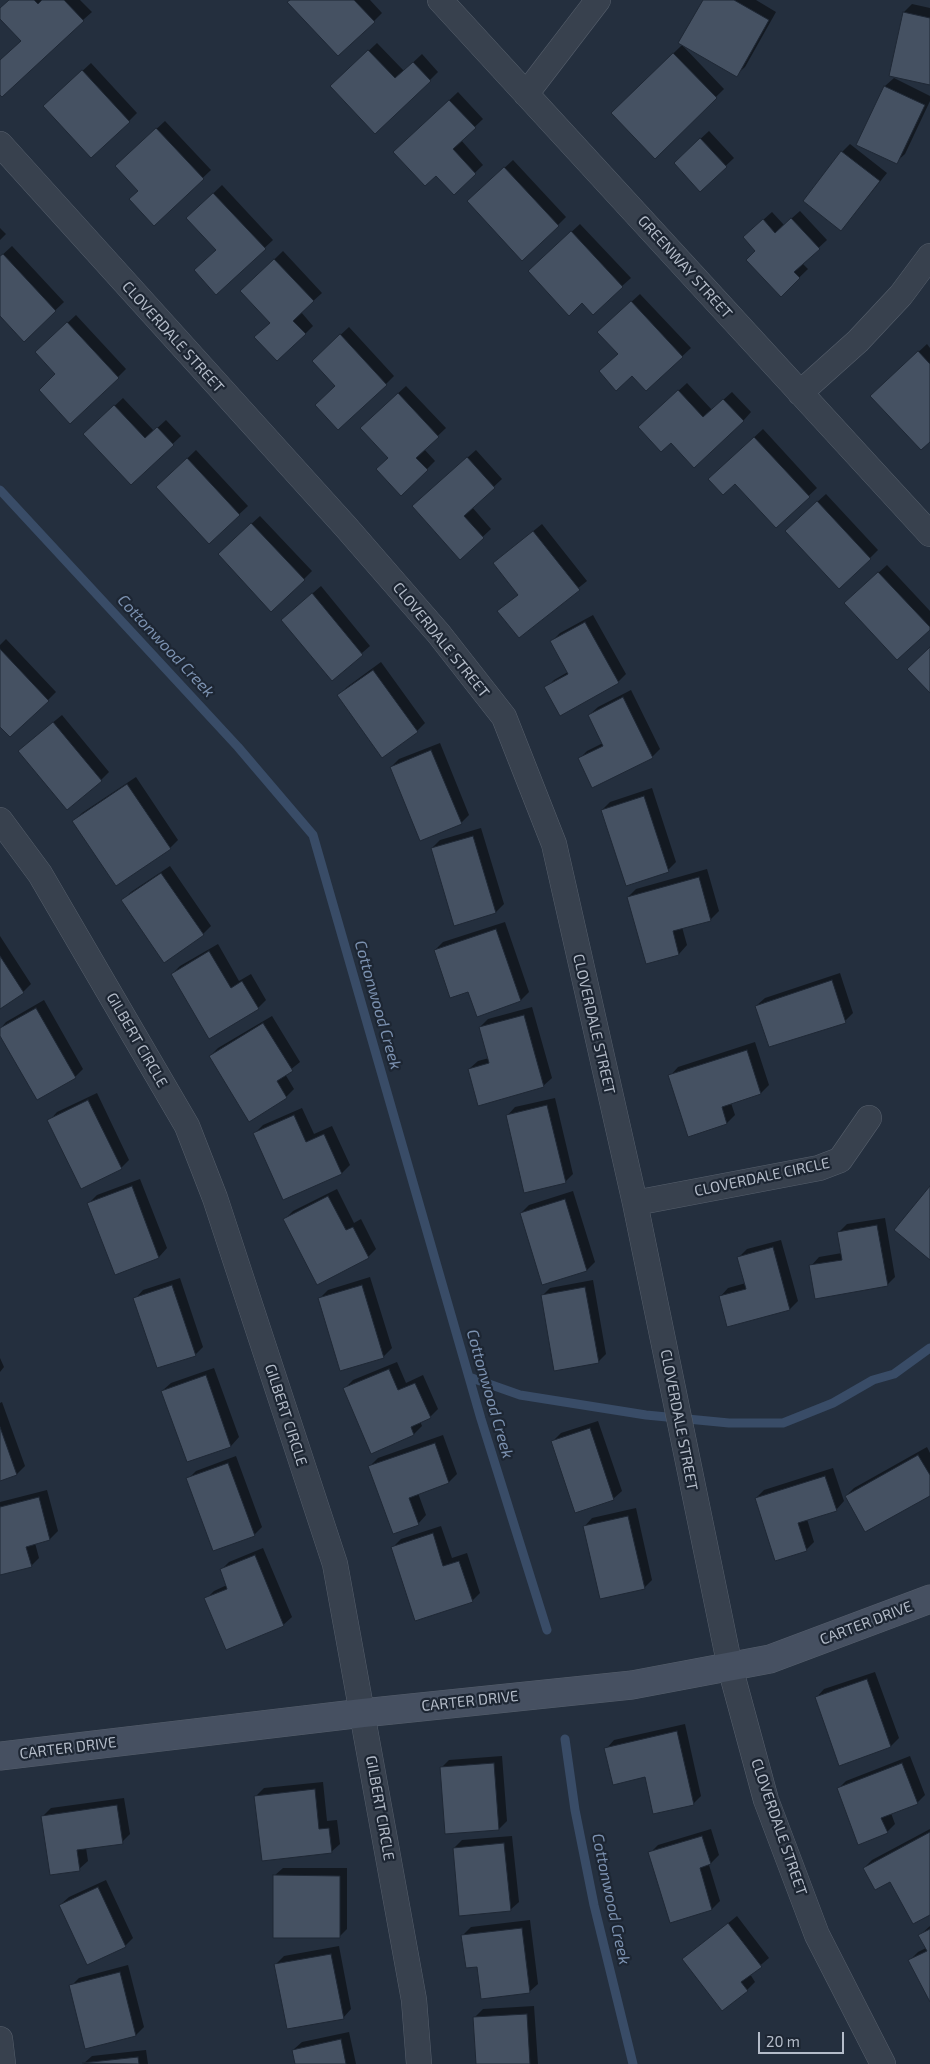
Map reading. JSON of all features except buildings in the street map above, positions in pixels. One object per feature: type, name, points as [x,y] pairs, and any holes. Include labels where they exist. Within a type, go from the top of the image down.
[{"type":"street","name":"GREENWAY STREET","points":[[440,0],[930,534]]},
{"type":"street","points":[[526,94],[598,0]]},
{"type":"street","name":"CLOVERDALE STREET","points":[[0,144],[183,349],[346,527],[439,634],[504,717],[554,844],[635,1203],[730,1667],[766,1800],[817,1935],[883,2064]]},
{"type":"street","points":[[800,393],[858,341],[901,295],[930,256]]},
{"type":"street","name":"GILBERT CIRCLE","points":[[0,820],[40,874],[187,1126],[215,1198],[335,1564],[414,2000],[419,2064]]},
{"type":"street","name":"CLOVERDALE CIRCLE","points":[[635,1203],[819,1168],[840,1160],[868,1118]]},
{"type":"street","name":"CARTER DRIVE","points":[[0,1756],[363,1712],[632,1685],[770,1659],[930,1599]]},
{"type":"street","points":[[0,2040],[3,2064]]},
{"type":"waterway","name":"Cottonwood Creek","points":[[0,490],[238,747],[313,835],[481,1419],[547,1630]]},
{"type":"waterway","points":[[469,1377],[520,1395],[646,1415],[729,1423],[783,1423],[833,1403],[873,1380],[894,1374],[930,1348]]},
{"type":"waterway","name":"Cottonwood Creek","points":[[565,1739],[575,1810],[594,1905],[633,2064]]}]
